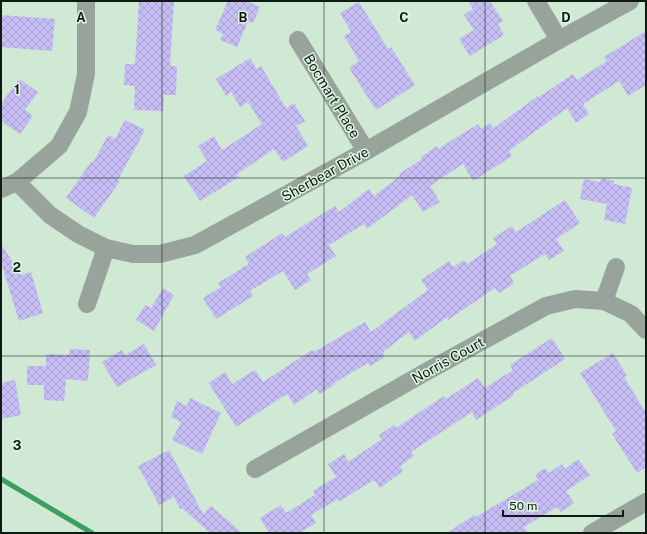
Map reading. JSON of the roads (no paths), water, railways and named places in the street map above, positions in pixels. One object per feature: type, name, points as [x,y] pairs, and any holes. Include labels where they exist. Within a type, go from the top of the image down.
[{"type":"street","points":[[1,189],[17,182],[59,146],[78,112],[86,74],[86,1]]},
{"type":"street","points":[[536,1],[559,40]]},
{"type":"street","name":"Sherbear Drive","points":[[17,182],[50,215],[78,234],[106,248],[133,254],[160,254],[195,245],[366,151],[630,1]]},
{"type":"street","name":"Bocmart Place","points":[[298,40],[366,151]]},
{"type":"street","points":[[87,304],[106,248]]},
{"type":"street","points":[[604,301],[616,267]]},
{"type":"street","name":"Norris Court","points":[[255,469],[546,306],[575,299],[604,301],[631,314],[646,330]]},
{"type":"street","points":[[592,533],[646,502]]},
{"type":"waterway","points":[[1,479],[92,533]]}]
